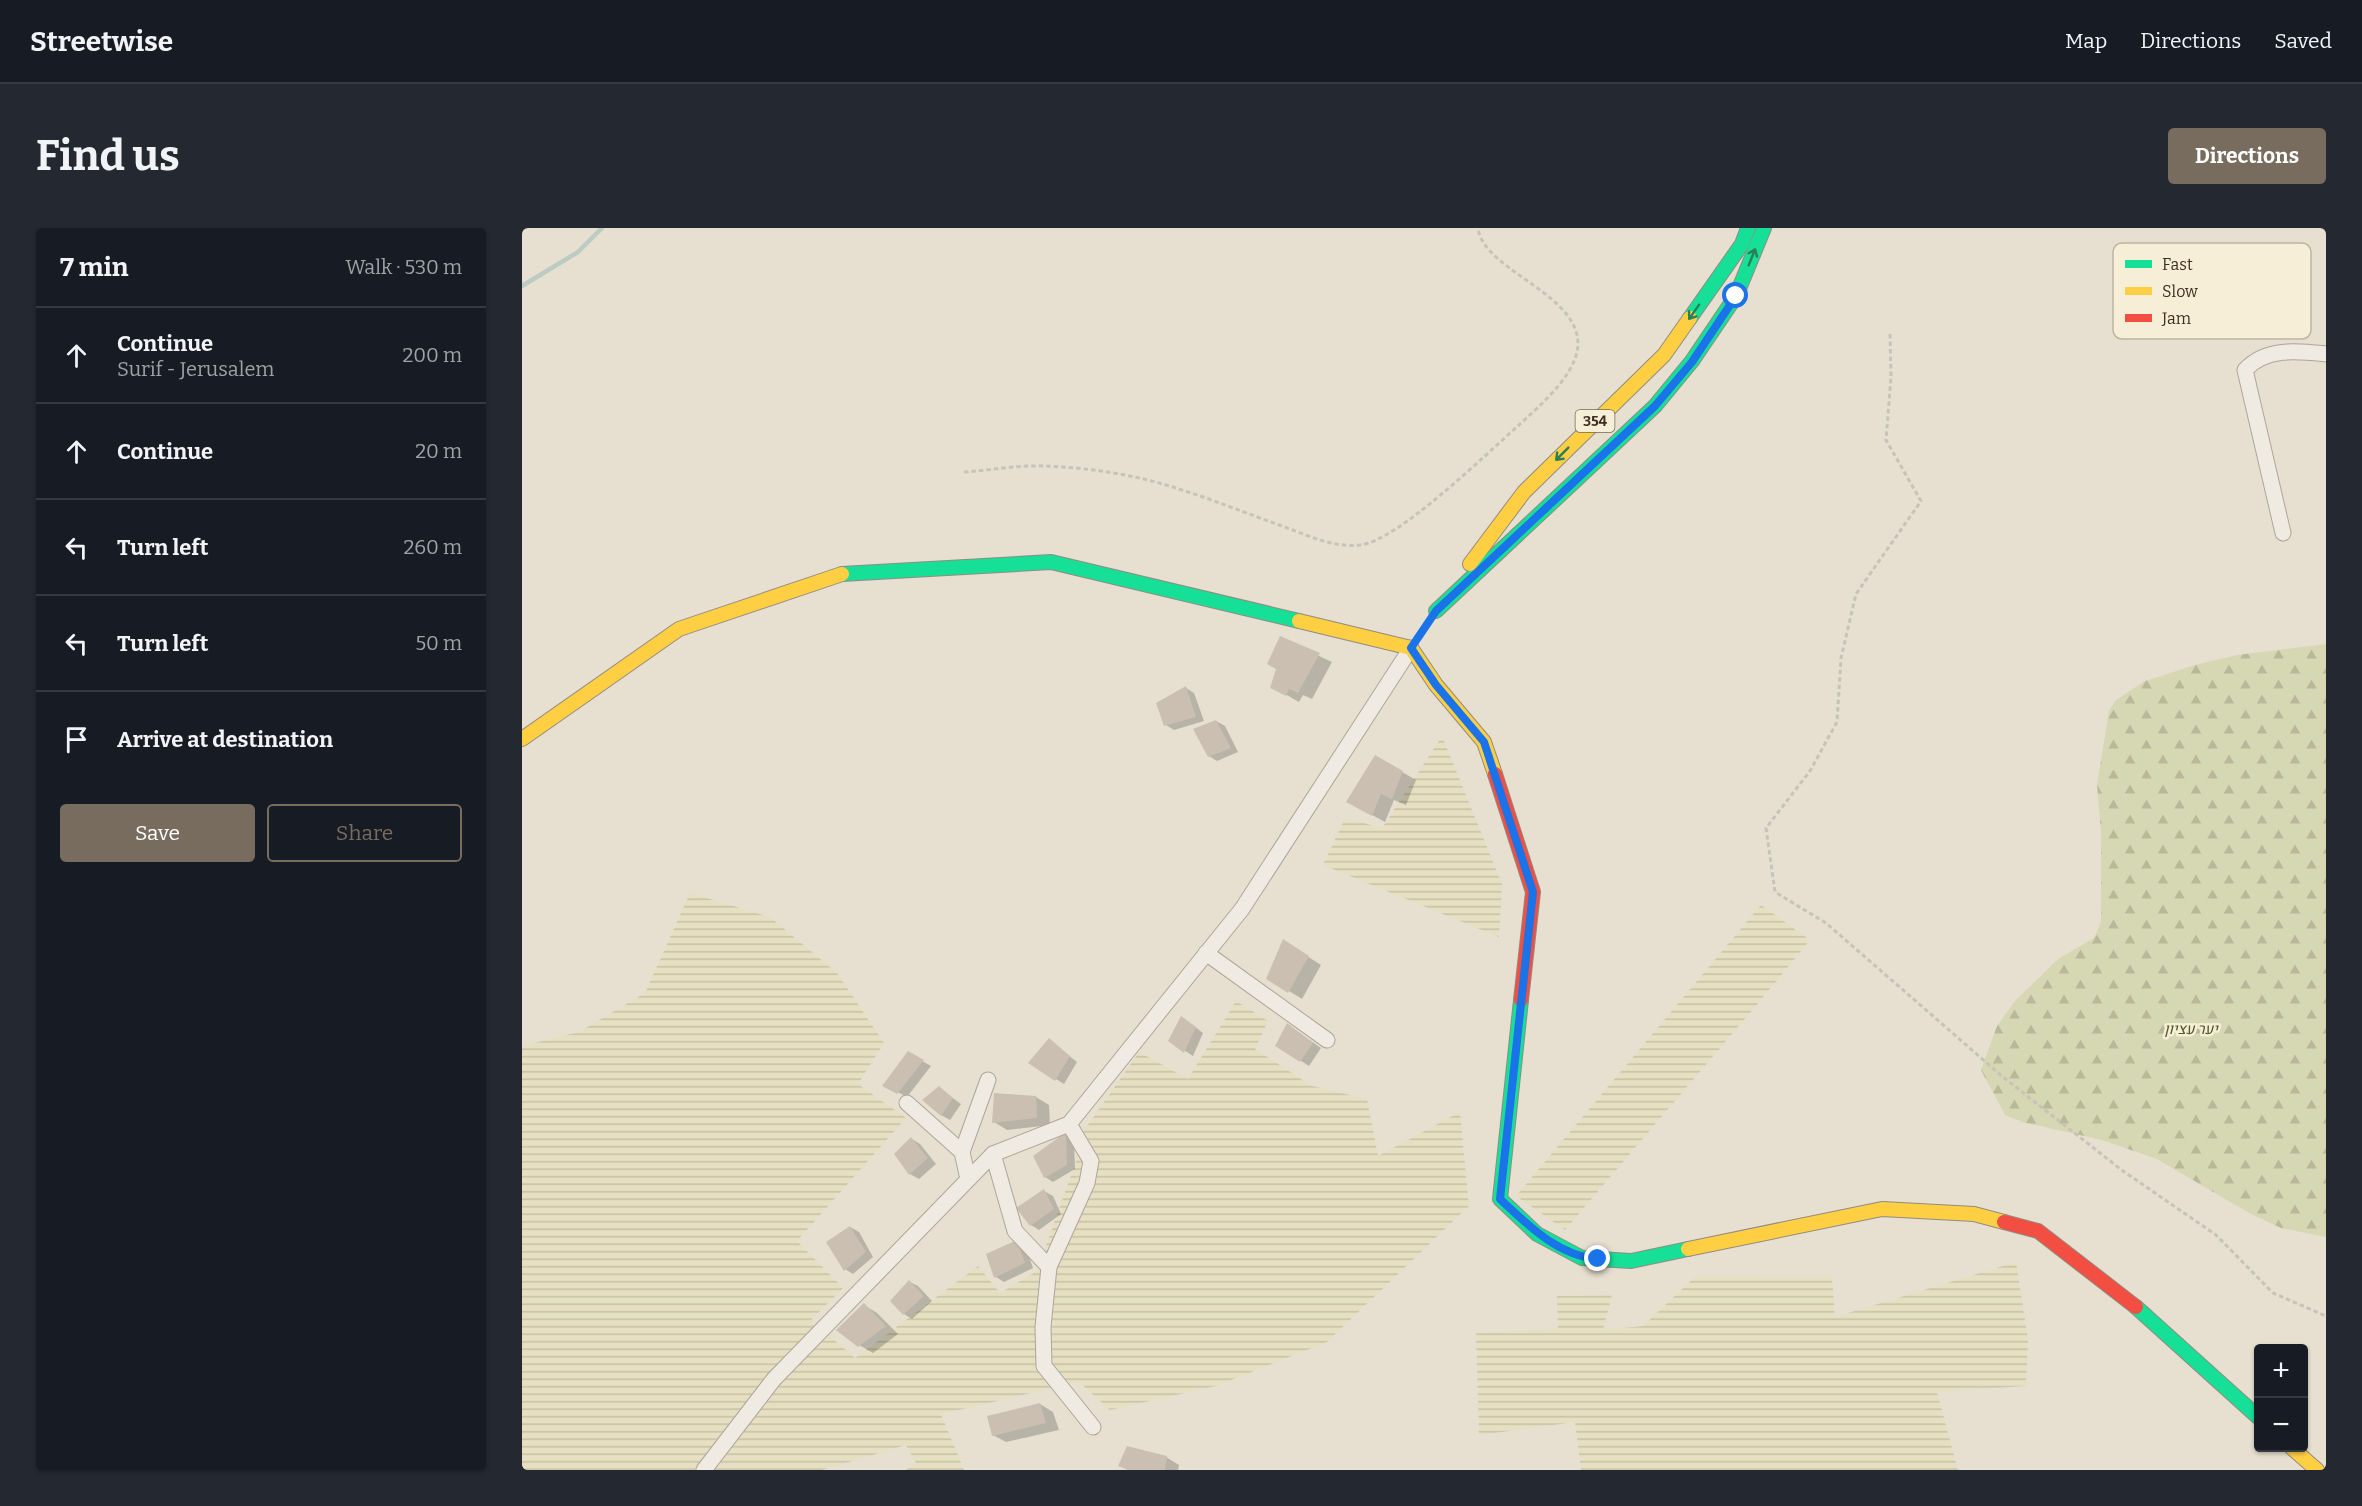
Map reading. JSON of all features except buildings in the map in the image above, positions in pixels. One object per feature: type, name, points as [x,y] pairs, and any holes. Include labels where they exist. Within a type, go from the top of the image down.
[{"type":"main road","name":"354","points":[[1748,228],[1742,244],[1664,355],[1524,492],[1436,611],[1655,406],[1692,362],[1736,296],[1764,228]]},
{"type":"main road","points":[[1524,492],[1522,500],[1528,508],[1537,510],[1546,507]]},
{"type":"main road","points":[[522,739],[679,628],[840,574],[1051,562],[1411,648],[1436,685],[1484,742],[1533,892],[1500,1199],[1537,1234],[1582,1258],[1631,1261],[1881,1209],[1974,1214],[2038,1231],[2143,1312],[2254,1412]]},
{"type":"main road","points":[[2297,1452],[2317,1470]]},
{"type":"street","points":[[2283,533],[2245,370],[2254,360],[2290,350],[2326,354]]},
{"type":"street","points":[[704,1470],[774,1379],[993,1154],[1069,1124],[1242,909],[1411,648]]},
{"type":"street","points":[[1206,953],[1327,1040]]},
{"type":"street","points":[[968,1179],[962,1152],[988,1080]]},
{"type":"street","points":[[907,1103],[962,1152]]},
{"type":"street","points":[[1069,1124],[1091,1161],[1087,1183],[1049,1267],[1043,1327],[1044,1366],[1093,1427]]},
{"type":"street","points":[[993,1154],[1015,1231],[1049,1267]]},
{"type":"path","points":[[964,472],[1045,466],[1127,474],[1179,488],[1330,544],[1361,545],[1380,539],[1434,501],[1541,405],[1567,375],[1578,351],[1577,334],[1562,308],[1495,256],[1479,235],[1478,228]]},
{"type":"path","points":[[1890,334],[1892,377],[1886,440],[1921,501],[1856,594],[1841,658],[1837,722],[1810,771],[1766,828],[1775,892],[1826,923],[2003,1077],[2123,1171],[2216,1235],[2272,1293],[2326,1316]]},
{"type":"shaded area","points":[[1442,736],[1502,884],[1499,937],[1323,865],[1345,818],[1382,828]]},
{"type":"shaded area","points":[[690,893],[770,917],[837,973],[884,1043],[858,1084],[906,1118],[797,1241],[843,1288],[811,1320],[855,1358],[978,1266],[1000,1293],[1037,1271],[1079,1153],[1076,1142],[1139,1052],[1188,1079],[1236,1001],[1268,1021],[1255,1049],[1312,1086],[1367,1099],[1378,1156],[1460,1112],[1469,1206],[1327,1342],[1216,1386],[1110,1410],[1079,1382],[941,1414],[964,1470],[906,1470],[916,1463],[906,1445],[822,1470],[522,1470],[522,1046],[579,1032],[645,993]]},
{"type":"shaded area","points":[[1761,905],[1810,940],[1755,1007],[1565,1230],[1516,1196]]},
{"type":"shaded area","points":[[2016,1262],[2028,1340],[2026,1386],[1937,1392],[1958,1470],[1581,1470],[1575,1422],[1479,1435],[1476,1333],[1558,1329],[1557,1296],[1612,1295],[1603,1330],[1643,1326],[1696,1276],[1832,1277],[1835,1317]]},
{"type":"green space","name":"יער עציון","points":[[2326,644],[2326,1237],[2281,1228],[2249,1213],[2157,1159],[2102,1140],[2022,1122],[2005,1115],[1981,1070],[1997,1026],[2015,1001],[2058,959],[2094,938],[2101,922],[2101,832],[2097,785],[2109,711],[2116,700],[2145,681],[2195,665],[2237,655]]},
{"type":"waterway","points":[[522,286],[578,252],[602,228]]},
{"type":"traffic: fast","points":[[1690,318],[1742,244],[1748,228]]},
{"type":"traffic: fast","points":[[1436,611],[1655,406],[1692,361],[1736,296],[1764,228]]},
{"type":"traffic: fast","points":[[842,574],[1051,562],[1299,621]]},
{"type":"traffic: fast","points":[[1521,1000],[1500,1199],[1537,1234],[1582,1258],[1631,1261],[1688,1249]]},
{"type":"traffic: fast","points":[[2136,1307],[2254,1413]]},
{"type":"traffic: slow","points":[[1470,564],[1524,492],[1664,355],[1690,318]]},
{"type":"traffic: slow","points":[[522,739],[679,629],[842,574]]},
{"type":"traffic: slow","points":[[1299,621],[1411,648],[1436,685],[1484,742],[1495,774]]},
{"type":"traffic: slow","points":[[1688,1249],[1882,1209],[1974,1214],[2004,1222]]},
{"type":"traffic: slow","points":[[2297,1452],[2317,1470]]},
{"type":"traffic: jam","points":[[1495,774],[1533,892],[1521,1000]]},
{"type":"traffic: jam","points":[[2004,1222],[2038,1231],[2136,1307]]},
{"type":"route","points":[[1598,1259],[1582,1258],[1537,1234],[1500,1199],[1533,892],[1484,742],[1436,685],[1411,648],[1436,611],[1655,406],[1692,362],[1736,296]]}]
